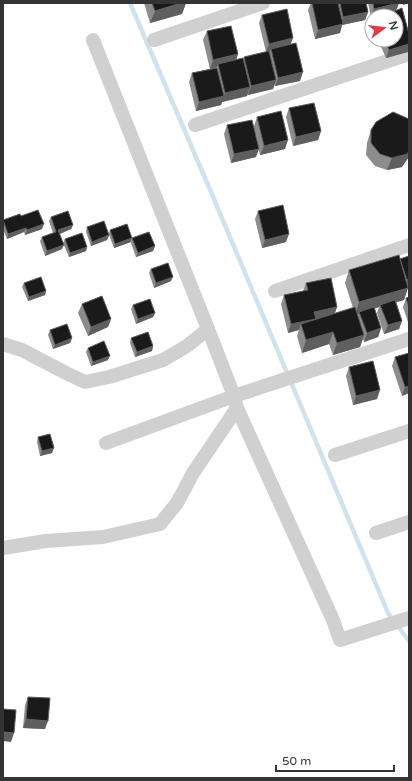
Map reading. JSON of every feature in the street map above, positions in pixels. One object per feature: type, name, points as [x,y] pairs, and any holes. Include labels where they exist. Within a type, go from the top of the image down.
[{"type":"street","points":[[154,40],[264,3]]},
{"type":"street","points":[[93,40],[236,402],[333,620],[340,640],[406,619]]},
{"type":"street","points":[[194,126],[409,54]]},
{"type":"street","points":[[275,291],[409,245]]},
{"type":"street","points":[[3,344],[22,350],[85,382],[110,377],[163,360],[187,346],[208,329]]},
{"type":"street","points":[[106,443],[236,402],[409,339]]},
{"type":"street","points":[[3,548],[46,541],[103,537],[160,524],[177,503],[193,473],[236,402]]},
{"type":"street","points":[[335,455],[409,430]]},
{"type":"street","points":[[376,533],[409,522]]},
{"type":"building","points":[[152,3],[181,3],[155,11]]},
{"type":"building","points":[[312,3],[338,3],[343,24],[318,30]]},
{"type":"building","points":[[340,3],[366,3],[367,8],[364,8],[364,13],[343,17]]},
{"type":"building","points":[[373,3],[398,3],[378,8],[374,8]]},
{"type":"building","points":[[287,9],[293,38],[269,44],[262,15]]},
{"type":"building","points":[[404,15],[409,34],[409,44],[404,46]]},
{"type":"building","points":[[231,26],[238,54],[213,60],[207,31]]},
{"type":"building","points":[[296,43],[303,72],[278,78],[271,49]]},
{"type":"building","points":[[269,51],[276,80],[251,86],[244,57]]},
{"type":"building","points":[[243,58],[250,87],[225,93],[218,64]]},
{"type":"building","points":[[217,68],[224,96],[199,102],[192,73]]},
{"type":"building","points":[[314,103],[321,131],[296,137],[289,108]]},
{"type":"building","points":[[281,111],[288,140],[264,146],[257,117]]},
{"type":"building","points":[[393,112],[409,119],[409,151],[407,154],[392,158],[380,154],[371,143],[371,130],[376,122]]},
{"type":"building","points":[[252,120],[259,149],[234,154],[227,125]]},
{"type":"building","points":[[283,205],[289,234],[265,240],[258,211]]},
{"type":"building","points":[[38,210],[44,224],[27,230],[26,228],[8,234],[3,220]]},
{"type":"building","points":[[68,211],[73,225],[58,230],[64,245],[47,251],[42,237],[56,232],[51,217]]},
{"type":"building","points":[[104,221],[109,235],[92,242],[87,227]]},
{"type":"building","points":[[127,224],[132,238],[115,244],[110,230]]},
{"type":"building","points":[[149,232],[155,246],[138,253],[132,238]]},
{"type":"building","points":[[82,233],[87,247],[70,253],[65,239]]},
{"type":"building","points":[[399,255],[408,288],[359,302],[349,270]]},
{"type":"building","points":[[409,256],[409,279],[407,280],[400,259]]},
{"type":"building","points":[[168,263],[173,277],[156,283],[151,269]]},
{"type":"building","points":[[41,277],[46,291],[29,297],[24,283]]},
{"type":"building","points":[[331,278],[337,307],[314,312],[316,319],[291,324],[284,295],[308,290],[306,283]]},
{"type":"building","points":[[102,296],[111,319],[91,327],[82,304]]},
{"type":"building","points":[[409,297],[409,308],[406,298]]},
{"type":"building","points":[[150,299],[155,313],[138,319],[133,305]]},
{"type":"building","points":[[395,300],[402,321],[388,325],[380,305]]},
{"type":"building","points":[[355,307],[364,335],[337,343],[333,332],[306,340],[301,324]]},
{"type":"building","points":[[374,307],[381,328],[367,333],[359,312]]},
{"type":"building","points":[[67,324],[72,338],[55,345],[50,330]]},
{"type":"building","points":[[148,332],[153,346],[137,352],[131,338]]},
{"type":"building","points":[[104,341],[110,356],[93,362],[88,348]]},
{"type":"building","points":[[409,353],[409,386],[405,387],[395,357]]},
{"type":"building","points":[[373,361],[380,390],[356,396],[349,367]]},
{"type":"building","points":[[50,434],[54,448],[42,451],[38,437]]},
{"type":"building","points":[[28,697],[50,698],[48,721],[26,719]]},
{"type":"building","points":[[3,709],[16,710],[14,733],[3,732]]},
{"type":"waterway","points":[[130,3],[388,613],[409,641]]}]
